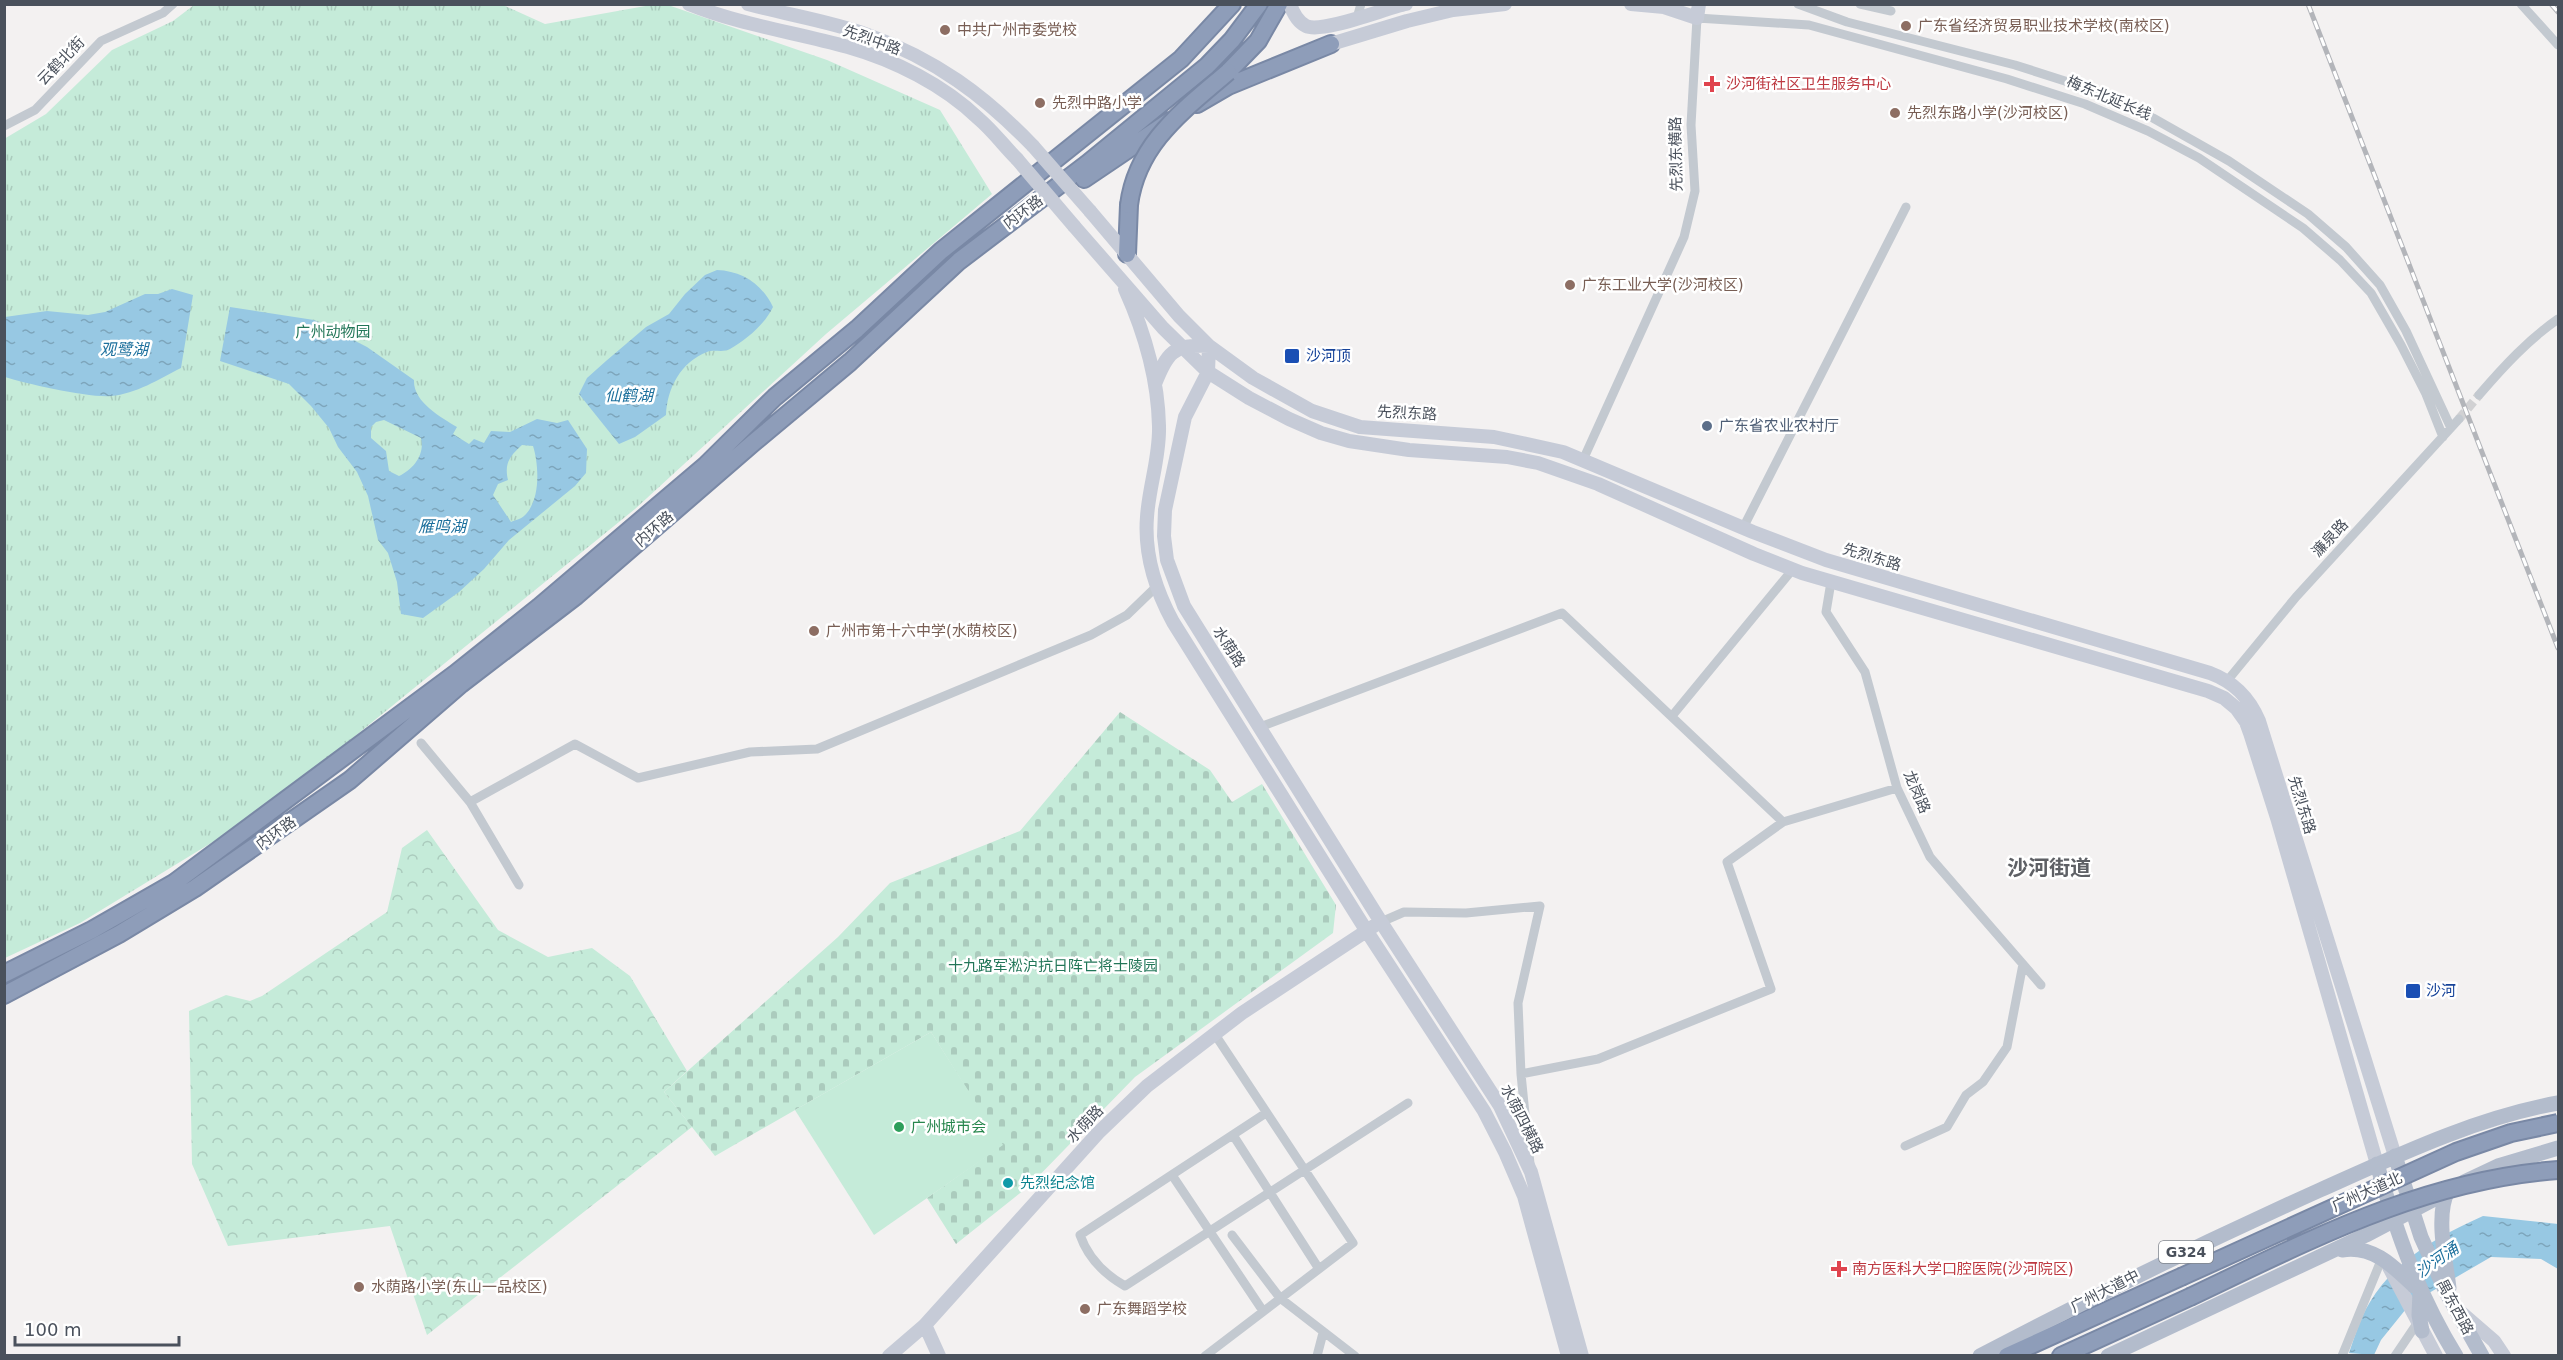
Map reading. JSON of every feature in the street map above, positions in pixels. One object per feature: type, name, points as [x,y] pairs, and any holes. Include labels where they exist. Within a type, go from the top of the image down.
[{"type":"highway","name":"内环路","points":[[4,974],[92,930],[174,883],[455,674],[539,607],[706,465],[775,398],[857,329],[941,250],[1195,46],[1232,4]]},
{"type":"highway","name":"内环路","points":[[4,995],[119,934],[195,888],[350,780],[461,684],[576,596],[753,442],[850,362],[979,245],[1146,116],[1220,53],[1259,4]]},
{"type":"highway","points":[[1127,254],[1129,205],[1138,170],[1160,132],[1251,50],[1270,23],[1279,4]]},
{"type":"highway","points":[[924,296],[1016,225],[1204,99],[1228,86],[1331,44]]},
{"type":"highway","name":"广州大道北","points":[[2181,1276],[2456,1152],[2511,1133],[2559,1123]]},
{"type":"highway","name":"广州大道北","points":[[2061,1356],[2340,1227],[2402,1202],[2472,1182],[2559,1170]]},
{"type":"highway","name":"广州大道中","points":[[2007,1356],[2181,1276]]},
{"type":"main road","name":"广州大道北","points":[[2396,1156],[2496,1120],[2559,1103]]},
{"type":"main road","points":[[2108,1356],[2393,1222],[2498,1166],[2559,1148]]},
{"type":"main road","name":"广州大道中","points":[[1980,1356],[2139,1274],[2396,1156]]},
{"type":"main road","name":"禺东西路","points":[[2396,1156],[2421,1237],[2442,1272],[2452,1304],[2482,1356]]},
{"type":"main road","name":"禺东西路","points":[[2377,1164],[2415,1288],[2456,1356]]},
{"type":"main road","points":[[2415,1288],[2422,1287],[2442,1272],[2443,1207],[2448,1191]]},
{"type":"main road","points":[[2331,1252],[2354,1248],[2368,1251],[2382,1258],[2415,1288],[2420,1326]]},
{"type":"street","name":"云鹤北街","points":[[4,126],[35,110],[101,41],[163,12],[173,4]]},
{"type":"street","name":"先烈中路","points":[[689,4],[738,21],[848,47],[889,63],[932,84],[964,106],[1017,159],[1074,226]]},
{"type":"street","name":"先烈东路","points":[[748,4],[866,34],[940,69],[974,90],[1001,113],[1033,146],[1179,316],[1209,346],[1253,378],[1287,398],[1342,422],[1382,429],[1464,433],[1516,440],[1583,460],[1761,536],[1826,560],[2210,673],[2227,681],[2249,700],[2259,721],[2377,1164]]},
{"type":"street","points":[[1290,4],[1295,16],[1307,27],[1322,28],[1359,11],[1406,4]]},
{"type":"street","points":[[1331,44],[1453,10],[1505,4]]},
{"type":"street","name":"梅东北延长线","points":[[1631,4],[1809,25],[2046,90],[2148,131],[2214,168],[2303,228],[2340,260],[2370,293],[2401,345],[2426,394],[2443,437]]},
{"type":"street","points":[[1860,4],[1891,11]]},
{"type":"street","points":[[2520,4],[2559,45]]},
{"type":"street","name":"梅东北延长线","points":[[1800,5],[1847,22],[2015,65],[2090,89],[2153,118],[2211,149],[2308,214],[2346,247],[2380,285],[2406,331],[2451,428]]},
{"type":"street","name":"先烈东横路","points":[[1583,460],[1684,237],[1695,191],[1691,125],[1698,11]]},
{"type":"street","points":[[1915,54],[1918,39]]},
{"type":"street","points":[[889,63],[895,47]]},
{"type":"street","points":[[2211,149],[2214,168]]},
{"type":"street","points":[[1743,528],[1906,207]]},
{"type":"street","name":"先烈东路","points":[[1074,226],[1163,328],[1208,372],[1264,406],[1321,433],[1377,446],[1472,453],[1538,463],[1613,491],[1793,569],[2165,678],[2223,698],[2236,708],[2246,722],[2396,1156]]},
{"type":"street","points":[[1118,274],[1144,339],[1154,386],[1159,439],[1147,516],[1147,533],[1156,587],[1173,622],[1366,930]]},
{"type":"street","points":[[2370,293],[2380,285]]},
{"type":"street","points":[[2479,395],[2504,366],[2536,335],[2559,319]]},
{"type":"street","points":[[1154,386],[1165,359],[1182,347],[1209,346]]},
{"type":"street","name":"水荫路","points":[[889,1356],[926,1325],[1098,1133],[1166,1070],[1214,1033],[1381,922],[1184,606],[1167,560],[1164,536],[1165,510],[1185,417],[1208,372],[1209,346]]},
{"type":"street","name":"濂泉路","points":[[2227,681],[2296,597],[2459,419]]},
{"type":"street","points":[[1754,554],[1761,536]]},
{"type":"street","points":[[1672,716],[1793,569]]},
{"type":"street","name":"龙岗路","points":[[1831,582],[1826,612],[1865,672],[1897,788],[1930,857],[2041,985]]},
{"type":"street","points":[[470,802],[575,744],[638,778],[750,752],[817,749],[1091,635],[1127,615],[1156,587]]},
{"type":"street","points":[[1260,727],[1562,613],[1783,822]]},
{"type":"street","points":[[421,743],[470,802],[519,885]]},
{"type":"street","points":[[1521,1074],[1598,1059],[1771,989],[1727,862],[1783,822],[1897,788]]},
{"type":"street","points":[[1381,922],[1404,912],[1466,913],[1540,906],[1518,1003],[1521,1074],[1531,1172]]},
{"type":"street","name":"水荫四横路","points":[[1381,922],[1500,1106],[1531,1172],[1582,1356]]},
{"type":"street","name":"水荫四横路","points":[[1366,930],[1484,1112],[1505,1152],[1524,1196],[1568,1356]]},
{"type":"street","points":[[1905,1146],[1947,1128],[1966,1095],[1983,1082],[2007,1047],[2023,964]]},
{"type":"street","points":[[1205,1356],[1353,1243],[1214,1033]]},
{"type":"street","points":[[1266,1113],[1080,1235],[1084,1247],[1106,1275],[1125,1286],[1270,1193],[1303,1168],[1408,1103]]},
{"type":"street","points":[[1233,1135],[1319,1269]]},
{"type":"street","points":[[1172,1175],[1263,1311]]},
{"type":"street","points":[[1232,1234],[1280,1298],[1355,1356]]},
{"type":"street","points":[[2342,1356],[2382,1258]]},
{"type":"street","points":[[2415,1288],[2409,1303],[2436,1356]]},
{"type":"street","points":[[2452,1304],[2494,1341],[2504,1356]]},
{"type":"street","points":[[926,1325],[939,1356]]},
{"type":"street","points":[[2396,1356],[2420,1326]]},
{"type":"street","points":[[1317,1356],[1323,1333]]},
{"type":"green space","name":"广州动物园","points":[[194,5],[503,5],[545,24],[651,5],[668,5],[827,60],[940,110],[992,194],[826,334],[635,509],[344,745],[216,840],[80,923],[5,958],[4,139],[46,114],[112,50],[173,21]]},
{"type":"green space","name":"十九路军淞沪抗日阵亡将士陵园","points":[[1120,712],[1210,770],[1232,802],[1262,784],[1336,905],[1333,933],[1135,1077],[1029,1186],[956,1244],[927,1198],[1002,1145],[931,1032],[715,1156],[664,1092],[838,937],[890,883],[1020,831]]},
{"type":"green space","points":[[427,830],[498,930],[548,957],[592,948],[630,976],[687,1071],[664,1092],[692,1127],[427,1335],[390,1226],[228,1246],[192,1164],[189,1011],[226,995],[250,1001],[262,996],[387,912],[402,848]]},
{"type":"green space","name":"广州城市会","points":[[931,1032],[1003,1145],[874,1235],[795,1110]]},
{"type":"water","name":"仙鹤湖","points":[[717,270],[743,276],[757,285],[773,307],[770,313],[755,331],[730,349],[707,352],[690,362],[677,377],[669,395],[666,415],[635,437],[619,444],[579,394],[587,378],[646,327],[669,314],[685,294],[705,275]]},
{"type":"water","name":"观鹭湖","points":[[172,289],[193,295],[181,368],[138,389],[111,396],[74,393],[5,377],[5,317],[47,311],[88,315],[105,312],[145,294],[158,294]]},
{"type":"water","name":"雁鸣湖","points":[[230,307],[314,320],[367,347],[414,380],[415,388],[423,402],[436,414],[457,427],[453,434],[469,444],[474,439],[484,443],[491,431],[510,432],[537,419],[557,423],[568,420],[587,449],[586,473],[575,486],[509,540],[484,569],[459,592],[423,618],[401,614],[397,582],[388,553],[378,540],[368,496],[357,472],[338,447],[329,428],[289,384],[220,361]],"holes":[[[384,420],[421,438],[420,455],[414,465],[399,476],[389,471],[386,451],[371,438],[371,427],[376,422]],[[522,445],[533,446],[537,463],[536,492],[530,509],[523,517],[511,522],[493,495],[498,484],[508,480],[509,460]]]},
{"type":"water","name":"沙河涌","points":[[2483,1216],[2558,1224],[2558,1269],[2541,1259],[2491,1257],[2410,1304],[2381,1340],[2374,1355],[2349,1353],[2366,1308],[2392,1274],[2405,1261],[2435,1240]]},
{"type":"tunnel","points":[[2459,419],[2479,395]]},
{"type":"railway","points":[[2308,4],[2558,648]]},
{"type":"railway","points":[[2551,4],[2558,12]]},
{"type":"place","name":"广东省经济贸易职业技术学校(南校区)","points":[[1906,26]]},
{"type":"place","name":"中共广州市委党校","points":[[945,30]]},
{"type":"place","name":"沙河街社区卫生服务中心","points":[[1712,84]]},
{"type":"place","name":"先烈中路小学","points":[[1040,103]]},
{"type":"place","name":"先烈东路小学(沙河校区)","points":[[1895,113]]},
{"type":"place","name":"广东工业大学(沙河校区)","points":[[1570,285]]},
{"type":"place","name":"沙河顶","points":[[1292,356]]},
{"type":"place","name":"广东省农业农村厅","points":[[1707,426]]},
{"type":"place","name":"广州市第十六中学(水荫校区)","points":[[814,631]]},
{"type":"place","name":"沙河","points":[[2413,991]]},
{"type":"place","name":"广州城市会","points":[[899,1127]]},
{"type":"place","name":"先烈纪念馆","points":[[1008,1183]]},
{"type":"place","name":"南方医科大学口腔医院(沙河院区)","points":[[1839,1269]]},
{"type":"place","name":"水荫路小学(东山一品校区)","points":[[359,1287]]},
{"type":"place","name":"广东舞蹈学校","points":[[1085,1309]]},
{"type":"district","name":"沙河街道","points":[[2049,868]]}]
